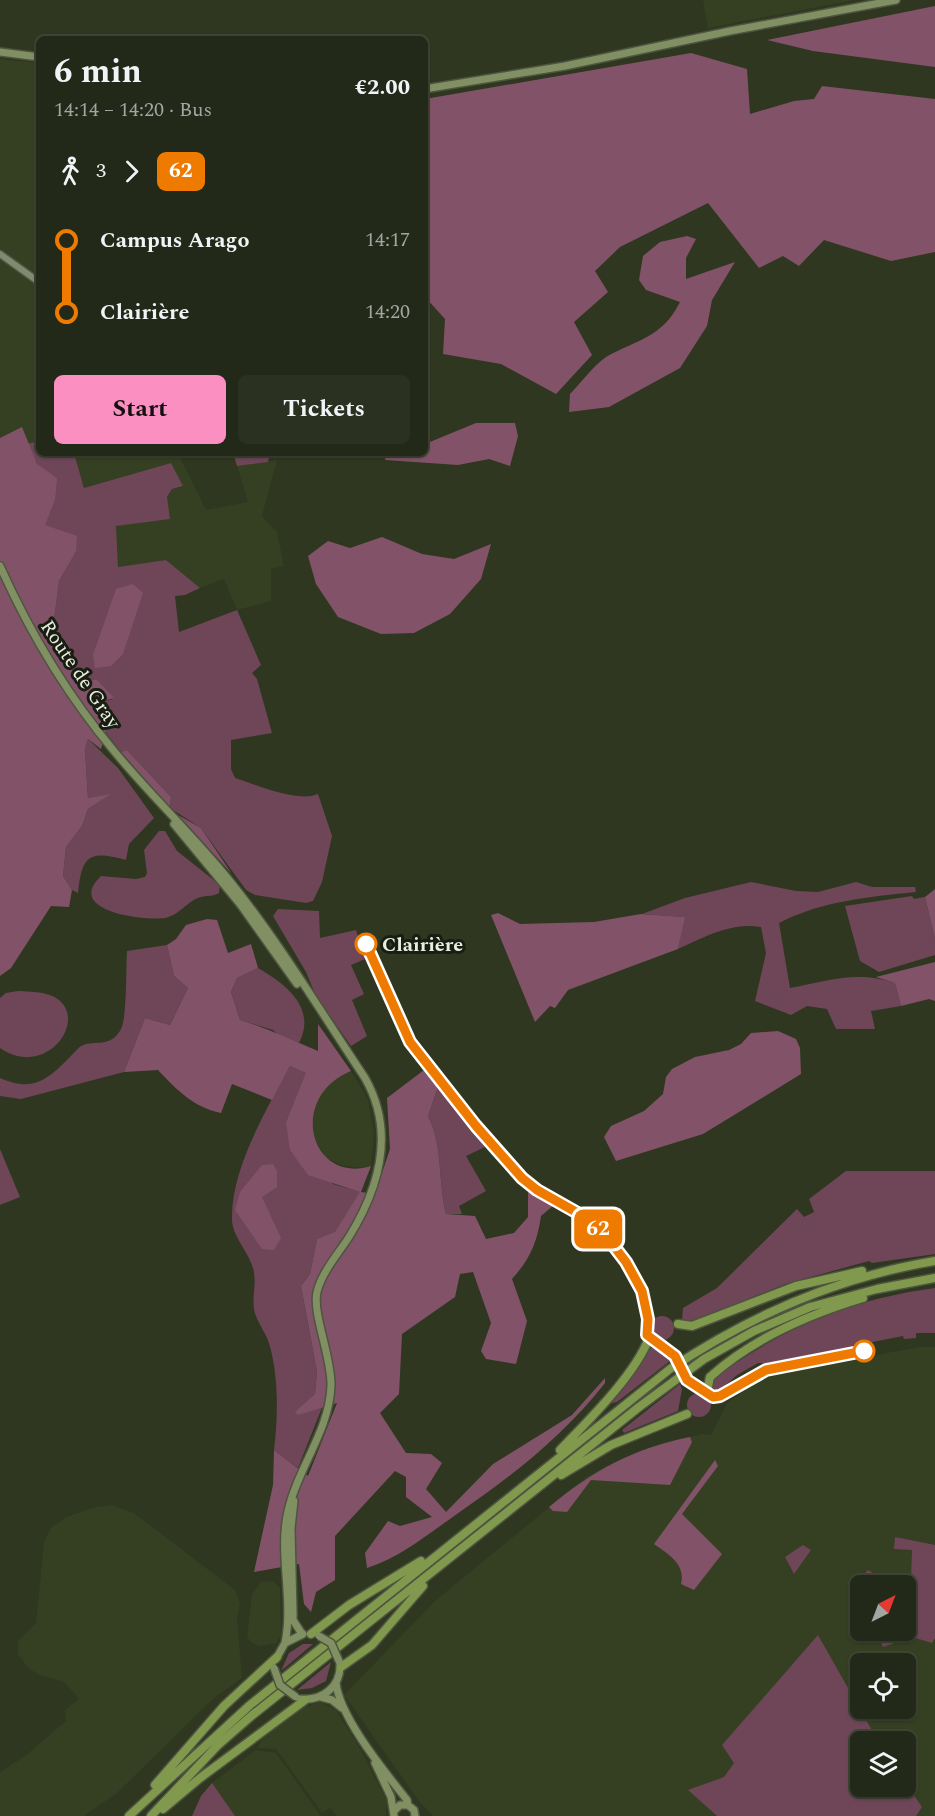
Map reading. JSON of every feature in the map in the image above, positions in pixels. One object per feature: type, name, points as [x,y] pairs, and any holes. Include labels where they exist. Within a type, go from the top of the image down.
[{"type":"highway","points":[[128,1816],[230,1721],[670,1369],[724,1335],[808,1294],[898,1267],[935,1261]]},
{"type":"highway","points":[[678,1324],[692,1326],[796,1286],[886,1266],[898,1267]]},
{"type":"highway","points":[[707,1392],[708,1382],[716,1372],[754,1346],[822,1311],[871,1295],[935,1280]]},
{"type":"highway","points":[[151,1816],[218,1745],[242,1724],[673,1380],[754,1331],[837,1299],[935,1280]]},
{"type":"highway","points":[[539,1472],[596,1413],[639,1357],[649,1338]]},
{"type":"highway","points":[[525,1498],[611,1445],[687,1414]]},
{"type":"highway","points":[[310,1634],[349,1605],[450,1544]]},
{"type":"highway","points":[[340,1664],[379,1638],[409,1600],[443,1565]]},
{"type":"highway","points":[[128,1816],[224,1706],[277,1657]]},
{"type":"highway","points":[[155,1816],[300,1698]]},
{"type":"main road","points":[[428,90],[565,66],[730,31],[896,0]]},
{"type":"main road","points":[[0,52],[36,57]]},
{"type":"main road","name":"Route de Gray","points":[[0,566],[24,617],[54,670],[93,726],[128,768],[200,845],[248,903],[335,1034]]},
{"type":"main road","points":[[128,768],[240,904],[335,1034],[377,1101],[381,1121],[382,1153],[363,1209],[318,1289],[317,1310],[330,1362],[330,1401],[321,1431],[295,1490],[286,1523],[285,1642],[274,1668],[280,1685],[300,1698],[321,1697],[332,1700],[348,1714]]},
{"type":"main road","points":[[295,1490],[291,1528],[293,1620],[310,1634],[331,1643],[340,1664],[336,1683],[340,1702],[370,1752],[391,1797],[394,1814]]},
{"type":"main road","points":[[285,1642],[310,1634]]},
{"type":"main road","points":[[321,1697],[336,1683]]},
{"type":"main road","points":[[370,1752],[416,1815]]},
{"type":"main road","points":[[394,1814],[400,1805],[408,1804]]},
{"type":"street","points":[[0,254],[36,280]]},
{"type":"shaded area","points":[[703,0],[854,0],[708,28]]},
{"type":"shaded area","points":[[935,6],[935,67],[813,51],[767,40]]},
{"type":"shaded area","points":[[691,53],[747,69],[750,114],[794,101],[814,99],[822,86],[935,99],[935,252],[891,261],[824,240],[799,266],[783,256],[759,268],[708,203],[620,247],[595,271],[608,292],[574,322],[592,355],[556,394],[501,364],[443,354],[445,319],[428,300],[428,98]]},
{"type":"shaded area","points":[[0,59],[36,63],[36,441],[27,444],[21,428],[0,438]]},
{"type":"shaded area","points":[[687,236],[696,239],[686,258],[686,279],[735,262],[712,300],[707,326],[680,368],[609,407],[569,412],[570,394],[596,365],[606,357],[648,336],[673,314],[680,302],[646,290],[639,280],[643,256],[660,242]]},
{"type":"shaded area","points":[[476,423],[515,423],[518,436],[510,466],[489,459],[458,465],[385,460],[386,456],[428,456],[428,443]]},
{"type":"shaded area","points":[[22,427],[37,464],[57,478],[55,500],[45,525],[77,536],[76,552],[59,581],[53,628],[63,660],[81,680],[97,680],[114,698],[93,704],[108,725],[101,749],[88,739],[85,749],[88,798],[111,794],[88,809],[82,826],[66,847],[63,876],[72,890],[69,907],[51,906],[11,968],[0,976],[0,438]]},
{"type":"shaded area","points":[[36,442],[36,456],[75,456],[84,488],[171,463],[183,486],[172,489],[167,497],[170,519],[116,526],[118,567],[166,560],[200,588],[185,595],[175,596],[179,632],[237,610],[261,665],[252,673],[257,679],[272,733],[231,740],[231,769],[235,778],[277,792],[299,796],[318,794],[332,836],[322,882],[313,901],[306,903],[255,895],[246,890],[201,828],[170,808],[171,797],[127,750],[121,752],[106,733],[108,725],[93,704],[113,699],[82,680],[63,660],[53,628],[59,581],[76,552],[44,525],[55,500],[27,444]]},
{"type":"shaded area","points":[[75,456],[179,456],[206,510],[248,502],[237,466],[277,460],[262,516],[277,532],[284,566],[271,569],[271,601],[237,610],[224,579],[200,588],[166,560],[118,567],[115,526],[126,523],[167,497],[172,489],[183,487],[171,463],[84,488]]},
{"type":"shaded area","points":[[234,456],[269,456],[268,462],[237,466]]},
{"type":"shaded area","points":[[382,537],[422,554],[454,559],[491,544],[481,579],[450,614],[414,633],[381,634],[338,617],[316,584],[308,556],[328,541],[350,548]]},
{"type":"shaded area","points":[[133,584],[143,593],[123,654],[111,666],[95,668],[93,655],[116,589]]},
{"type":"shaded area","points":[[88,739],[118,768],[154,818],[129,844],[126,860],[103,856],[90,858],[82,870],[78,893],[72,890],[63,876],[66,847],[82,826],[88,809],[109,795],[88,798],[85,749]]},
{"type":"shaded area","points":[[127,750],[171,797],[170,808],[121,752]]},
{"type":"shaded area","points":[[178,815],[201,828],[232,874]]},
{"type":"shaded area","points":[[159,831],[165,831],[177,851],[220,885],[219,893],[196,899],[175,914],[165,918],[125,915],[99,905],[92,898],[92,888],[101,876],[136,879],[145,877],[147,873],[144,850]]},
{"type":"shaded area","points":[[751,882],[796,891],[818,892],[856,882],[872,887],[915,887],[916,892],[863,898],[829,905],[779,923],[790,988],[842,978],[881,979],[895,983],[901,1006],[871,1011],[875,1029],[836,1029],[827,1009],[807,1006],[791,1015],[755,1001],[766,953],[761,927],[729,929],[708,935],[678,949],[684,917],[642,914],[685,898]]},
{"type":"shaded area","points":[[935,889],[935,939],[925,897]]},
{"type":"shaded area","points":[[912,896],[914,899],[925,897],[935,939],[935,955],[879,972],[860,961],[845,906]]},
{"type":"shaded area","points":[[278,909],[319,911],[320,938],[356,930],[365,959],[351,965],[364,994],[352,1000],[367,1036],[351,1046],[316,996],[306,972],[273,916]]},
{"type":"shaded area","points":[[498,913],[520,924],[594,922],[641,914],[685,917],[678,949],[568,990],[555,1008],[550,1006],[535,1022],[491,915]]},
{"type":"shaded area","points":[[207,919],[217,920],[228,953],[251,944],[258,968],[237,978],[231,992],[240,1020],[318,1051],[318,1024],[351,1071],[331,1083],[319,1099],[313,1117],[314,1135],[321,1151],[333,1163],[350,1168],[371,1166],[361,1192],[375,1194],[390,1149],[387,1098],[424,1070],[438,1087],[428,1116],[436,1139],[446,1214],[475,1216],[486,1239],[514,1233],[528,1217],[528,1189],[554,1205],[541,1216],[532,1250],[524,1265],[512,1279],[527,1321],[516,1364],[486,1359],[481,1351],[491,1323],[473,1272],[460,1274],[455,1297],[402,1334],[399,1394],[380,1413],[406,1453],[431,1454],[442,1463],[426,1489],[446,1512],[493,1464],[572,1415],[605,1378],[605,1383],[570,1423],[513,1473],[410,1547],[390,1559],[367,1568],[365,1553],[388,1521],[400,1526],[432,1517],[406,1497],[406,1477],[395,1471],[335,1536],[335,1580],[316,1592],[311,1612],[304,1604],[299,1564],[254,1572],[273,1485],[274,1450],[308,1476],[337,1403],[298,1415],[295,1412],[315,1394],[317,1372],[301,1286],[310,1274],[317,1239],[335,1232],[360,1192],[308,1175],[290,1150],[286,1122],[306,1073],[290,1066],[272,1100],[232,1084],[221,1113],[194,1102],[158,1070],[124,1072],[145,1018],[170,1025],[188,988],[174,976],[167,945],[176,939],[186,925]]},
{"type":"shaded area","points":[[167,945],[174,976],[188,988],[170,1025],[145,1018],[124,1072],[21,1099],[0,1096],[0,1078],[21,1084],[38,1082],[53,1073],[81,1046],[107,1041],[117,1035],[124,1015],[127,951]]},
{"type":"shaded area","points":[[935,962],[935,1001],[929,999],[901,1006],[895,983],[876,977]]},
{"type":"shaded area","points":[[258,968],[279,982],[296,998],[304,1019],[304,1030],[299,1043],[279,1036],[273,1030],[240,1020],[231,992],[237,978]]},
{"type":"shaded area","points":[[18,991],[50,995],[59,1000],[66,1010],[68,1022],[65,1033],[57,1044],[46,1052],[32,1057],[17,1056],[0,1048],[0,998],[6,993]]},
{"type":"shaded area","points":[[778,1031],[796,1039],[800,1048],[801,1074],[703,1134],[616,1161],[604,1137],[611,1126],[644,1111],[663,1094],[666,1077],[672,1069],[695,1057],[729,1050],[741,1044],[751,1033]]},
{"type":"shaded area","points":[[290,1066],[307,1073],[286,1122],[333,1184],[361,1192],[335,1233],[317,1239],[310,1274],[301,1286],[317,1372],[315,1394],[298,1415],[323,1405],[298,1468],[274,1450],[277,1397],[275,1369],[267,1339],[254,1309],[253,1268],[237,1237],[232,1219],[237,1180],[244,1160],[261,1120]]},
{"type":"shaded area","points":[[351,1071],[368,1099],[374,1133],[371,1166],[365,1168],[343,1166],[326,1158],[314,1139],[311,1118],[315,1103],[335,1077]]},
{"type":"shaded area","points":[[438,1087],[485,1147],[466,1156],[486,1191],[459,1206],[462,1214],[446,1214],[436,1139],[428,1116]]},
{"type":"shaded area","points":[[0,1149],[20,1197],[0,1205]]},
{"type":"shaded area","points":[[273,1164],[277,1171],[277,1187],[262,1197],[281,1238],[274,1250],[262,1249],[235,1210],[240,1192],[262,1165]]},
{"type":"shaded area","points":[[846,1171],[935,1171],[935,1254],[872,1263],[869,1261],[785,1284],[690,1323],[682,1320],[683,1308],[717,1288],[797,1209],[804,1217],[814,1212],[809,1199]]},
{"type":"shaded area","points":[[935,1288],[935,1333],[916,1333],[916,1338],[904,1339],[903,1336],[772,1363],[758,1363],[737,1375],[719,1391],[713,1390],[712,1382],[719,1374],[790,1331],[860,1304]]},
{"type":"shaded area","points":[[662,1316],[670,1320],[674,1328],[670,1336],[662,1340],[654,1336],[650,1328],[654,1320]]},
{"type":"shaded area","points":[[654,1347],[664,1352],[670,1361],[617,1402],[608,1404],[648,1349]]},
{"type":"shaded area","points":[[920,1347],[935,1347],[935,1816],[433,1816],[419,1801],[344,1695],[436,1600],[586,1477],[610,1464],[665,1442],[703,1434],[711,1435],[727,1403],[768,1374]]},
{"type":"shaded area","points":[[680,1384],[682,1389],[678,1411],[624,1433],[622,1430]]},
{"type":"shaded area","points":[[699,1393],[707,1397],[711,1405],[707,1413],[699,1417],[691,1413],[687,1405],[691,1397]]},
{"type":"shaded area","points":[[690,1437],[692,1442],[670,1485],[591,1480],[567,1512],[553,1511],[549,1507],[582,1482],[615,1463],[650,1448]]},
{"type":"shaded area","points":[[715,1460],[718,1466],[682,1514],[722,1554],[694,1590],[681,1584],[681,1571],[675,1560],[654,1544]]},
{"type":"shaded area","points":[[112,1505],[134,1513],[235,1590],[240,1603],[237,1618],[242,1678],[214,1698],[117,1793],[84,1816],[0,1816],[0,1772],[25,1756],[66,1721],[65,1710],[79,1699],[64,1682],[42,1676],[29,1669],[18,1654],[18,1641],[36,1623],[44,1542],[51,1528],[66,1517],[96,1507]]},
{"type":"shaded area","points":[[895,1537],[935,1545],[935,1638],[932,1643],[916,1638],[916,1575],[911,1575],[912,1550],[894,1549]]},
{"type":"shaded area","points":[[803,1545],[811,1550],[794,1574],[785,1557]]},
{"type":"shaded area","points":[[868,1570],[873,1575],[863,1575]]},
{"type":"shaded area","points":[[273,1581],[280,1588],[281,1635],[276,1643],[260,1646],[252,1643],[247,1637],[252,1594],[261,1582]]},
{"type":"shaded area","points":[[818,1635],[850,1692],[850,1719],[866,1719],[872,1731],[850,1731],[850,1797],[915,1797],[922,1807],[916,1816],[717,1816],[688,1790],[724,1777],[734,1763],[722,1745]]},
{"type":"shaded area","points":[[880,1641],[900,1641],[883,1647]]},
{"type":"shaded area","points":[[303,1644],[313,1644],[281,1671],[289,1653]]},
{"type":"shaded area","points":[[331,1662],[326,1681],[312,1688],[297,1690]]},
{"type":"shaded area","points":[[321,1702],[336,1710],[361,1750],[387,1802],[386,1816],[337,1816],[330,1808],[322,1813],[276,1749],[257,1748],[263,1739],[300,1708]]},
{"type":"shaded area","points":[[256,1750],[276,1753],[321,1816],[192,1816],[201,1796],[212,1783]]},
{"type":"shaded area","points":[[212,1783],[235,1816],[192,1816],[201,1796]]},
{"type":"bus line","name":"62","points":[[366,944],[401,1026],[419,1056],[522,1178],[537,1190],[583,1216],[615,1246],[632,1270],[642,1291],[648,1319],[647,1335],[675,1356],[687,1380],[713,1397],[720,1396],[748,1378],[766,1370],[864,1351]]},
{"type":"place","name":"Clairière","points":[[366,944]]}]
